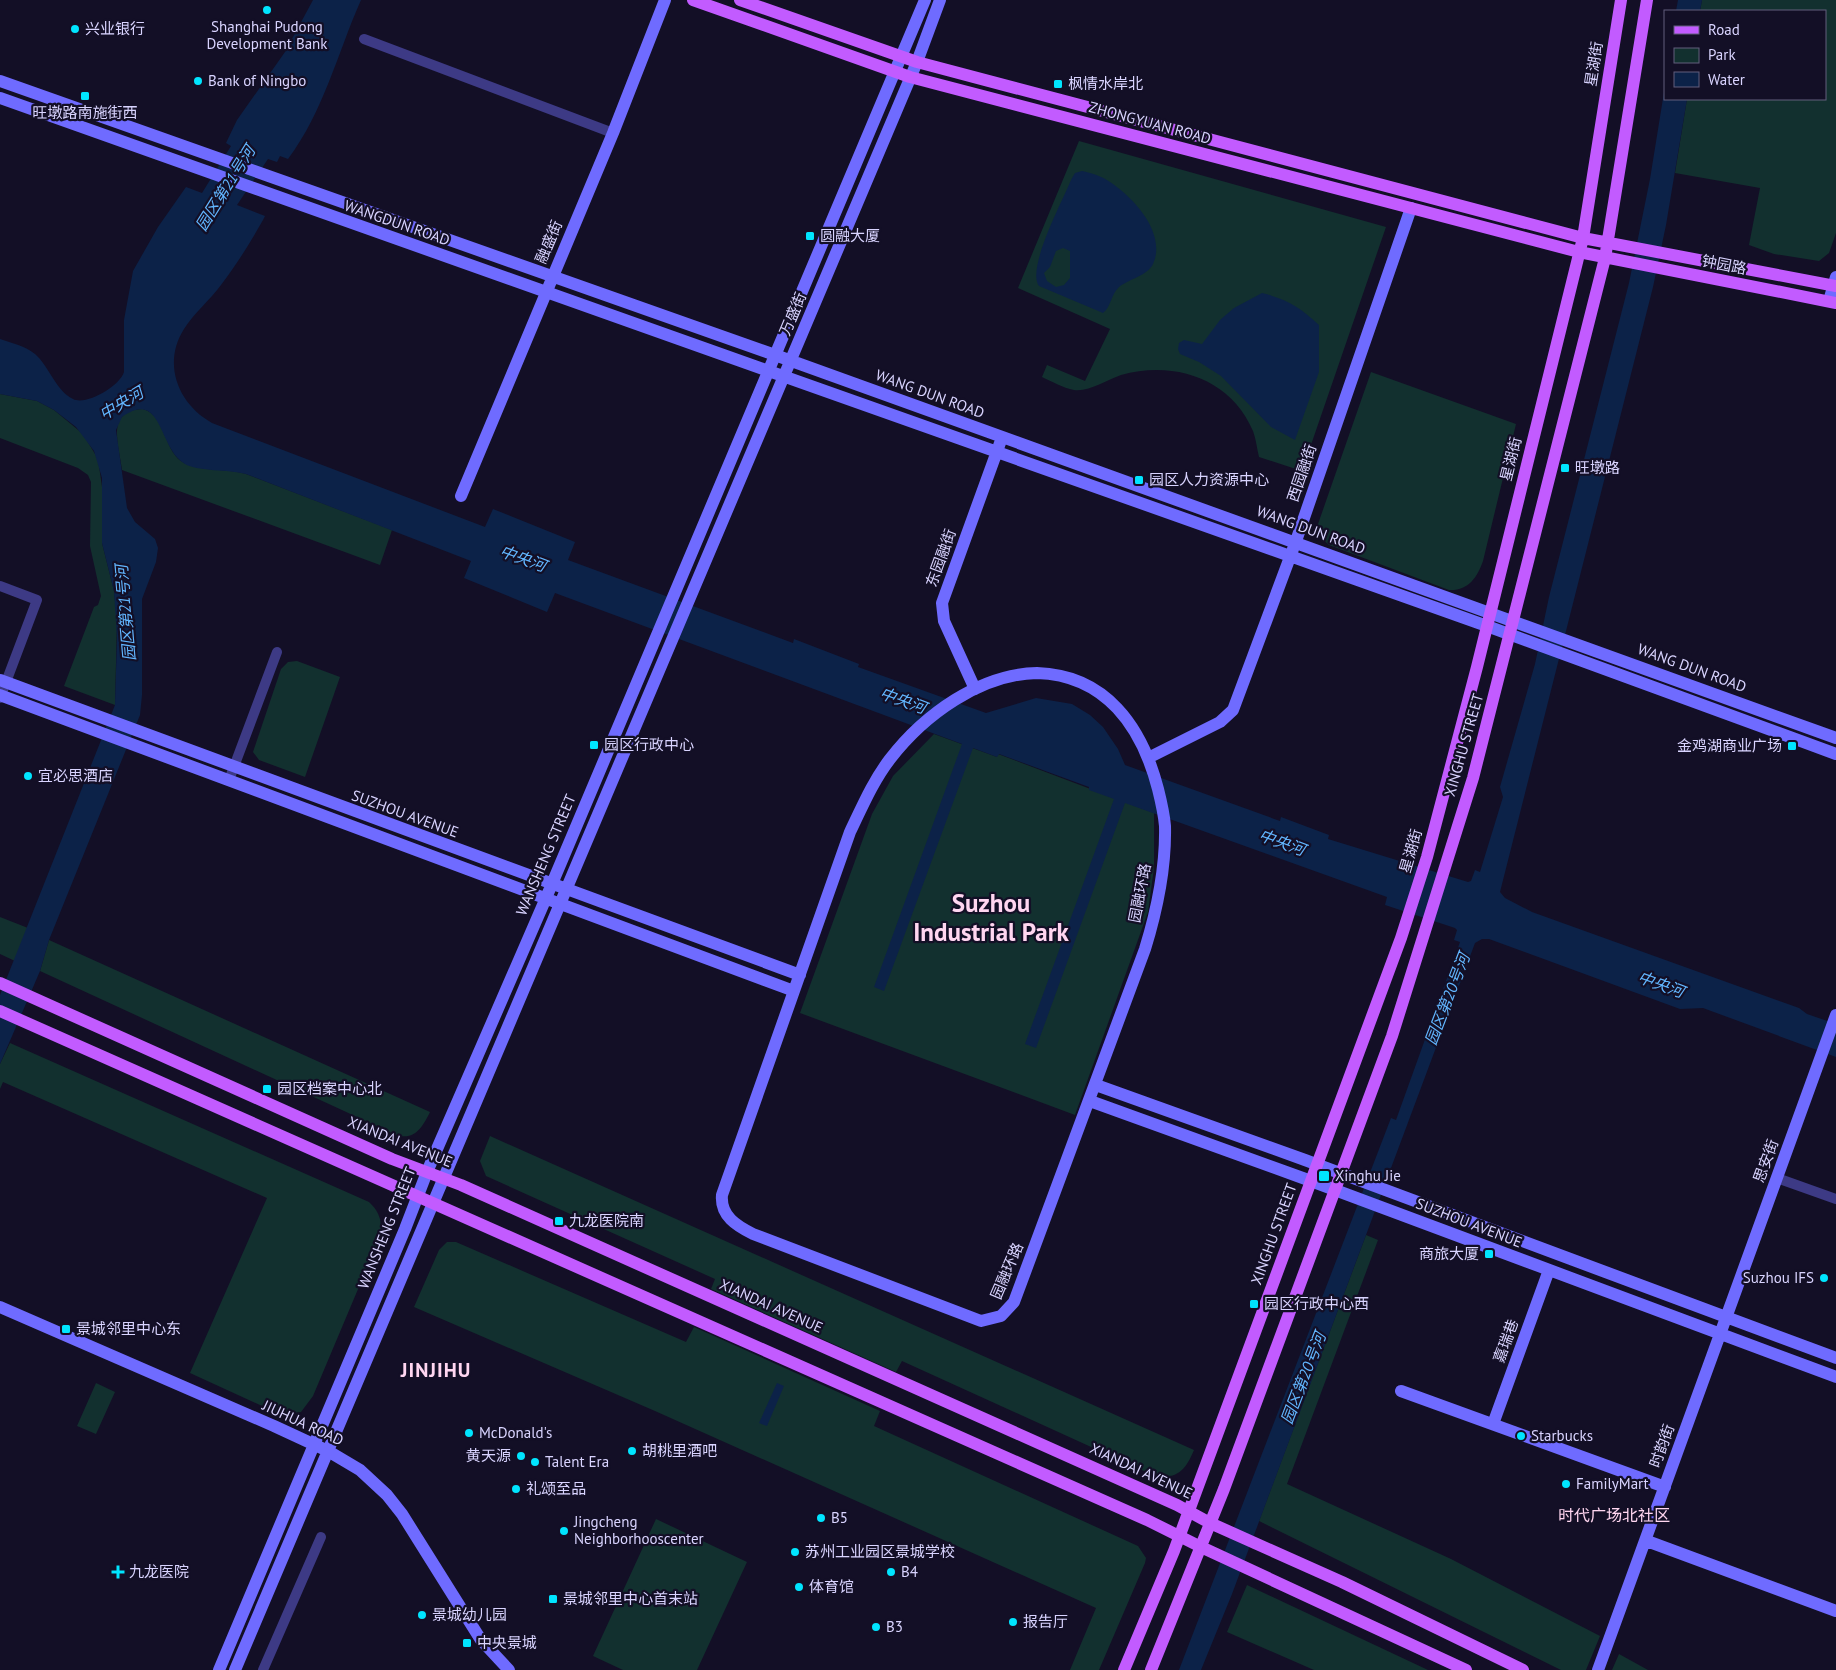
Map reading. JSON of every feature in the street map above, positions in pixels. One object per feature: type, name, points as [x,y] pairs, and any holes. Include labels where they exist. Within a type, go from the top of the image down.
[{"type":"main road","name":"融盛街","points":[[461,496],[666,0]]},
{"type":"main road","name":"ZHONGYUAN ROAD","points":[[693,0],[910,77],[1605,258]]},
{"type":"main road","name":"ZHONGYUAN ROAD","points":[[740,0],[916,62],[1582,238],[1608,243]]},
{"type":"main road","name":"万盛街","points":[[658,634],[925,0]]},
{"type":"main road","name":"万盛街","points":[[566,890],[910,77],[940,0]]},
{"type":"main road","name":"星湖街","points":[[1407,920],[1427,857],[1487,626],[1579,252],[1621,0]]},
{"type":"main road","points":[[1511,634],[1605,258],[1647,0]]},
{"type":"main road","name":"WANGDUN ROAD","points":[[0,81],[775,355]]},
{"type":"main road","name":"WANGDUN ROAD","points":[[0,98],[784,376]]},
{"type":"main road","name":"西园融街","points":[[1148,758],[1220,722],[1233,710],[1296,541],[1411,208]]},
{"type":"main road","name":"钟园路","points":[[1608,243],[1668,256],[1835,283]]},
{"type":"main road","name":"钟园路","points":[[1605,258],[1832,302]]},
{"type":"main road","points":[[1832,302],[1835,283]]},
{"type":"main road","name":"WANG DUN ROAD","points":[[775,355],[1002,438],[1296,541],[1836,738]]},
{"type":"main road","name":"WANG DUN ROAD","points":[[784,376],[1511,634],[1836,754]]},
{"type":"main road","name":"东园融街","points":[[971,691],[944,621],[942,603],[1002,438]]},
{"type":"main road","name":"WANSHENG STREET","points":[[219,1670],[406,1230],[427,1172],[658,634]]},
{"type":"main road","name":"XINGHU STREET","points":[[1341,1174],[1392,1036],[1473,778],[1511,634]]},
{"type":"main road","name":"园融环路","points":[[1031,673],[1056,674],[1077,680],[1098,691],[1117,707],[1138,738],[1148,758],[1165,825],[1161,882],[1151,930],[1096,1085],[1012,1307],[1005,1314],[993,1320],[981,1321],[753,1234],[739,1227],[726,1214],[722,1200],[723,1190],[830,886],[858,816],[889,760],[913,733],[942,709],[971,691],[1014,675],[1031,673]]},
{"type":"main road","name":"SUZHOU AVENUE","points":[[3,681],[800,975]]},
{"type":"main road","name":"SUZHOU AVENUE","points":[[0,696],[794,991]]},
{"type":"main road","points":[[235,1670],[566,890]]},
{"type":"main road","name":"XINGHU STREET","points":[[1124,1670],[1180,1536],[1407,920]]},
{"type":"main road","name":"XIANDAI AVENUE","points":[[1,984],[392,1159],[444,1178],[1189,1511],[1210,1523],[1342,1582],[1523,1670]]},
{"type":"main road","points":[[0,1011],[417,1197],[524,1242],[1180,1536],[1466,1670]]},
{"type":"main road","name":"思安街","points":[[1726,1317],[1835,1017]]},
{"type":"main road","name":"SUZHOU AVENUE","points":[[1096,1085],[1317,1164],[1836,1358]]},
{"type":"main road","name":"SUZHOU AVENUE","points":[[1090,1101],[1311,1181],[1836,1377]]},
{"type":"main road","points":[[1151,1670],[1201,1547],[1341,1174]]},
{"type":"main road","name":"嘉瑞巷","points":[[1493,1424],[1549,1270]]},
{"type":"main road","name":"JIUHUA ROAD","points":[[0,1307],[136,1364],[328,1451],[360,1470],[387,1494],[415,1532],[476,1633],[508,1670]]},
{"type":"main road","name":"时韵街","points":[[1598,1670],[1647,1541],[1726,1317]]},
{"type":"main road","points":[[1402,1391],[1665,1487]]},
{"type":"main road","points":[[1647,1541],[1836,1611]]},
{"type":"street","points":[[364,39],[612,133]]},
{"type":"street","points":[[0,586],[37,600],[3,681],[0,696]]},
{"type":"street","points":[[229,780],[278,652]]},
{"type":"street","points":[[1777,1178],[1836,1199]]},
{"type":"street","points":[[263,1670],[321,1537]]},
{"type":"green space","points":[[1702,0],[1836,0],[1836,233],[1829,253],[1819,261],[1774,254],[1749,245],[1760,188],[1675,173],[1687,100],[1826,100],[1826,10],[1700,10]]},
{"type":"green space","points":[[1079,141],[1386,227],[1302,471],[1259,457],[1253,431],[1243,413],[1230,398],[1215,386],[1198,378],[1180,372],[1141,371],[1121,375],[1086,389],[1074,390],[1042,377],[1047,365],[1085,381],[1110,329],[1018,288]]},
{"type":"green space","points":[[1371,372],[1516,424],[1483,561],[1475,578],[1467,586],[1456,590],[1449,590],[1329,545],[1319,536],[1318,524]]},
{"type":"green space","points":[[0,394],[37,401],[54,410],[83,434],[98,459],[102,487],[102,543],[114,591],[117,621],[115,705],[64,686],[94,607],[98,605],[101,596],[90,546],[91,482],[88,475],[78,468],[0,438]]},
{"type":"green space","points":[[143,409],[150,412],[156,418],[175,456],[187,464],[195,467],[246,474],[392,530],[380,565],[122,470],[117,440],[119,422],[123,415],[131,411]]},
{"type":"green space","points":[[297,661],[340,677],[305,777],[259,760],[253,752],[281,669],[288,662]]},
{"type":"green space","points":[[934,734],[997,757],[998,754],[1154,813],[1154,868],[1148,912],[1075,1115],[800,1013],[872,814],[893,776]]},
{"type":"green space","points":[[0,917],[28,928],[15,961],[0,954]]},
{"type":"green space","points":[[49,940],[430,1112],[424,1123],[412,1135],[401,1136],[394,1134],[40,971]]},
{"type":"green space","points":[[10,1043],[369,1202],[374,1207],[381,1227],[377,1244],[313,1396],[301,1412],[285,1414],[275,1412],[190,1373],[267,1198],[3,1082],[0,1089],[0,1064]]},
{"type":"green space","points":[[490,1136],[1194,1450],[1191,1457],[1185,1467],[1176,1474],[1157,1477],[902,1361],[896,1372],[711,1289],[715,1279],[486,1176],[480,1161]]},
{"type":"green space","points":[[1366,1235],[1378,1240],[1287,1484],[1451,1559],[1600,1636],[1586,1670],[1561,1670],[1259,1521]]},
{"type":"green space","points":[[447,1242],[456,1242],[686,1342],[694,1327],[880,1411],[874,1426],[1138,1546],[1146,1558],[1145,1563],[1099,1670],[1070,1670],[1096,1608],[655,1411],[414,1307],[439,1250]]},
{"type":"green space","points":[[96,1383],[115,1392],[96,1434],[77,1426]]},
{"type":"green space","points":[[656,1519],[747,1562],[697,1670],[623,1670],[593,1656]]},
{"type":"green space","points":[[1247,1585],[1428,1670],[1314,1670],[1227,1632]]},
{"type":"green space","points":[[1619,1654],[1648,1670],[1612,1670]]},
{"type":"water","points":[[313,0],[361,0],[321,102],[300,141],[288,159],[280,156],[277,162],[268,159],[237,205],[265,216],[263,220],[217,291],[188,323],[177,342],[174,369],[177,382],[182,394],[200,415],[212,423],[485,527],[493,509],[575,542],[568,560],[793,643],[794,639],[859,664],[858,667],[986,713],[1036,698],[1072,704],[1090,715],[1103,727],[1118,749],[1125,765],[1280,821],[1281,817],[1329,835],[1328,839],[1468,882],[1471,881],[1475,870],[1480,872],[1503,797],[1500,787],[1535,664],[1549,597],[1629,283],[1650,179],[1664,92],[1664,100],[1687,100],[1666,225],[1653,287],[1500,892],[1505,898],[1532,912],[1799,1008],[1807,1014],[1836,1024],[1836,1057],[1703,1008],[1680,1009],[1489,939],[1482,939],[1475,943],[1232,1594],[1201,1670],[1179,1670],[1391,1118],[1396,1120],[1460,942],[1454,940],[1457,930],[1455,928],[1385,905],[1387,897],[1125,803],[1036,1048],[1025,1044],[1114,799],[1089,790],[1089,787],[999,754],[997,757],[973,748],[884,991],[874,987],[962,744],[555,593],[547,612],[464,578],[471,561],[246,474],[191,467],[176,456],[153,415],[145,410],[135,410],[122,417],[116,430],[127,508],[135,522],[155,539],[158,548],[156,562],[142,599],[142,695],[140,715],[49,940],[40,971],[0,1064],[0,995],[115,705],[117,638],[114,591],[102,543],[102,478],[94,451],[76,427],[54,410],[37,401],[0,394],[0,339],[23,347],[35,354],[62,390],[73,399],[86,400],[110,389],[116,383],[124,372],[124,320],[133,271],[158,227],[186,187],[202,193],[231,146],[226,143],[237,120],[285,52]]},
{"type":"water","points":[[1678,0],[1702,0],[1700,10],[1676,10]]},
{"type":"water","points":[[1082,171],[1096,175],[1119,189],[1137,206],[1145,217],[1152,228],[1155,240],[1156,252],[1153,264],[1147,272],[1119,287],[1103,313],[1039,286],[1036,277],[1037,265],[1047,234],[1075,173]],"holes":[[[1063,248],[1070,251],[1070,278],[1064,285],[1056,287],[1047,281],[1044,273],[1050,267],[1056,251]]]},
{"type":"water","points":[[1262,293],[1293,305],[1319,325],[1319,372],[1295,440],[1271,427],[1221,376],[1199,362],[1180,354],[1178,349],[1179,343],[1184,340],[1202,344],[1220,320],[1234,308]]},
{"type":"water","points":[[777,1383],[784,1386],[767,1426],[759,1423]]},
{"type":"place","name":"Shanghai Pudong Development Bank","points":[[267,10]]},
{"type":"place","name":"兴业银行","points":[[75,29]]},
{"type":"place","name":"Bank of Ningbo","points":[[198,81]]},
{"type":"place","name":"枫情水岸北","points":[[1058,84]]},
{"type":"place","name":"旺墩路南施街西","points":[[85,96]]},
{"type":"place","name":"圆融大厦","points":[[810,236]]},
{"type":"place","name":"旺墩路","points":[[1565,468]]},
{"type":"place","name":"园区人力资源中心","points":[[1139,480]]},
{"type":"place","name":"园区行政中心","points":[[594,745]]},
{"type":"place","name":"金鸡湖商业广场","points":[[1792,746]]},
{"type":"place","name":"宜必思酒店","points":[[28,776]]},
{"type":"place","name":"园区档案中心北","points":[[267,1089]]},
{"type":"place","name":"Xinghu Jie","points":[[1324,1176]]},
{"type":"place","name":"九龙医院南","points":[[559,1221]]},
{"type":"place","name":"商旅大厦","points":[[1489,1254]]},
{"type":"place","name":"Suzhou IFS","points":[[1824,1278]]},
{"type":"place","name":"园区行政中心西","points":[[1254,1304]]},
{"type":"place","name":"景城邻里中心东","points":[[66,1329]]},
{"type":"place","name":"McDonald's","points":[[469,1433]]},
{"type":"place","name":"Starbucks","points":[[1521,1436]]},
{"type":"place","name":"胡桃里酒吧","points":[[632,1451]]},
{"type":"place","name":"黄天源","points":[[521,1456]]},
{"type":"place","name":"Talent Era","points":[[535,1462]]},
{"type":"place","name":"FamilyMart","points":[[1566,1484]]},
{"type":"place","name":"礼颂至品","points":[[516,1489]]},
{"type":"place","name":"B5","points":[[821,1518]]},
{"type":"place","name":"Jingcheng Neighborhooscenter","points":[[564,1531]]},
{"type":"place","name":"苏州工业园区景城学校","points":[[795,1552]]},
{"type":"place","name":"九龙医院","points":[[118,1572]]},
{"type":"place","name":"B4","points":[[891,1572]]},
{"type":"place","name":"体育馆","points":[[799,1587]]},
{"type":"place","name":"景城邻里中心首末站","points":[[553,1599]]},
{"type":"place","name":"景城幼儿园","points":[[422,1615]]},
{"type":"place","name":"报告厅","points":[[1013,1622]]},
{"type":"place","name":"B3","points":[[876,1627]]},
{"type":"place","name":"中央景城","points":[[467,1643]]},
{"type":"district","name":"Suzhou Industrial Park","points":[[991,918]]},
{"type":"district","name":"JINJIHU","points":[[436,1370]]},
{"type":"district","name":"时代广场北社区","points":[[1614,1515]]},
{"type":"water label","name":"园区第21号河","points":[[225,188]]},
{"type":"water label","name":"中央河","points":[[121,403]]},
{"type":"water label","name":"中央河","points":[[523,558]]},
{"type":"water label","name":"园区第21号河","points":[[125,613]]},
{"type":"water label","name":"中央河","points":[[903,700]]},
{"type":"water label","name":"中央河","points":[[1282,842]]},
{"type":"water label","name":"中央河","points":[[1661,984]]},
{"type":"water label","name":"园区第20号河","points":[[1447,999]]},
{"type":"water label","name":"园区第20号河","points":[[1303,1378]]}]
